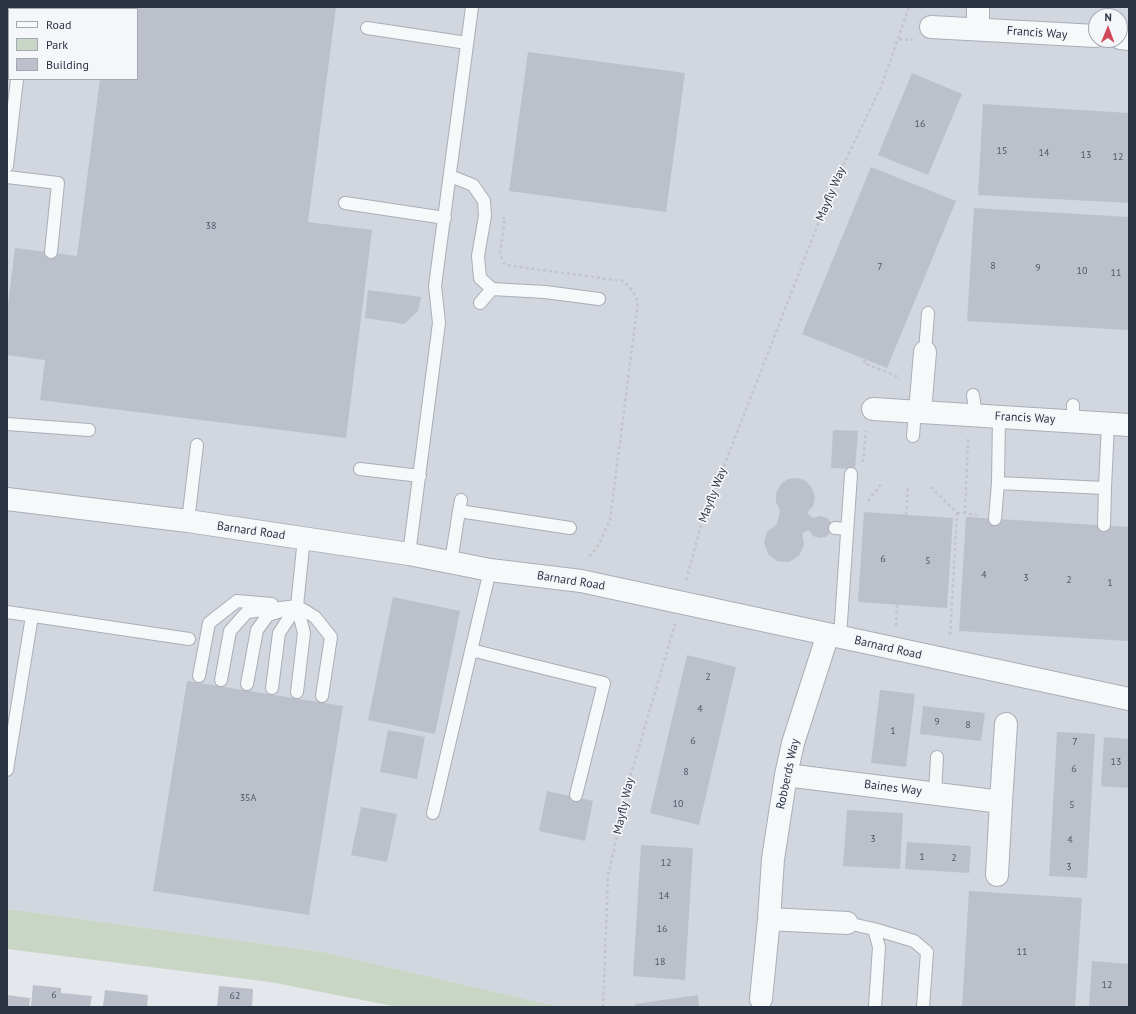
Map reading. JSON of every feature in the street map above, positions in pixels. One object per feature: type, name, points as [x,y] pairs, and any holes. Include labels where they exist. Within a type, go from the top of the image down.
[{"type":"street","points":[[978,7],[978,29]]},
{"type":"street","name":"Francis Way","points":[[931,27],[1088,36]]},
{"type":"street","points":[[918,412],[925,352]]},
{"type":"street","name":"Francis Way","points":[[870,409],[918,412],[973,408],[999,417],[1073,413],[1118,424]]},
{"type":"street","name":"Barnard Road","points":[[7,499],[188,521],[409,554],[490,570],[580,581],[1129,699]]},
{"type":"street","name":"Robberds Way","points":[[761,999],[773,859],[786,775],[793,744],[834,636]]},
{"type":"street","points":[[997,875],[1000,802],[1006,724]]},
{"type":"street","name":"Baines Way","points":[[786,775],[1000,802]]},
{"type":"street","points":[[769,919],[847,923]]},
{"type":"lane","points":[[409,554],[439,323],[435,286],[472,7]]},
{"type":"lane","points":[[367,28],[467,43]]},
{"type":"lane","points":[[7,166],[17,80]]},
{"type":"lane","points":[[7,176],[58,183],[50,252]]},
{"type":"lane","points":[[450,176],[473,185],[484,201],[485,216],[478,256],[480,278],[492,289],[545,292],[599,298]]},
{"type":"lane","points":[[345,203],[445,218]]},
{"type":"lane","points":[[480,303],[492,289]]},
{"type":"lane","points":[[925,352],[928,313]]},
{"type":"lane","points":[[913,436],[918,412]]},
{"type":"lane","points":[[995,519],[998,483],[999,417]]},
{"type":"lane","points":[[7,424],[89,430]]},
{"type":"lane","points":[[1104,525],[1105,488],[1118,424]]},
{"type":"lane","points":[[188,521],[197,445]]},
{"type":"lane","points":[[360,469],[420,476]]},
{"type":"lane","points":[[834,636],[847,529],[851,474]]},
{"type":"lane","points":[[998,483],[1105,488]]},
{"type":"lane","points":[[451,562],[460,505],[570,528]]},
{"type":"lane","points":[[835,528],[847,529]]},
{"type":"lane","points":[[297,692],[304,633],[297,606],[304,538]]},
{"type":"lane","points":[[433,813],[490,570]]},
{"type":"lane","points":[[199,676],[209,623],[237,601],[297,606],[315,617],[331,637],[322,696]]},
{"type":"lane","points":[[222,680],[230,631],[247,612],[297,606]]},
{"type":"lane","points":[[246,684],[257,630],[268,615],[297,606]]},
{"type":"lane","points":[[272,688],[279,633],[297,606]]},
{"type":"lane","points":[[7,612],[189,639]]},
{"type":"lane","points":[[7,770],[32,616]]},
{"type":"lane","points":[[471,650],[604,683],[576,795]]},
{"type":"lane","points":[[935,794],[937,757]]},
{"type":"lane","points":[[847,923],[874,929],[914,941],[927,952],[923,1007]]},
{"type":"lane","points":[[874,929],[879,946],[875,1007]]},
{"type":"path","name":"Mayfly Way","points":[[603,1007],[608,876],[630,774],[681,602],[688,570],[702,522],[832,188],[881,87],[909,7]]},
{"type":"path","points":[[485,216],[505,218],[500,254],[505,265],[623,281],[632,290],[638,301],[610,520],[597,548],[587,558],[580,581]]},
{"type":"path","points":[[865,360],[864,363],[896,376],[900,382]]},
{"type":"path","points":[[965,513],[973,408]]},
{"type":"path","points":[[863,506],[881,484]]},
{"type":"path","points":[[906,515],[908,485]]},
{"type":"path","points":[[931,487],[957,513],[979,516]]},
{"type":"path","points":[[951,609],[957,513]]},
{"type":"path","points":[[893,604],[897,609]]},
{"type":"shaded area","points":[[7,7],[1129,7],[1129,1007],[560,1007],[323,952],[7,909]]},
{"type":"green space","points":[[7,909],[323,952],[560,1007],[398,1007],[270,982],[7,949]]},
{"type":"building","points":[[336,7],[308,222],[372,230],[346,438],[40,400],[45,360],[7,355],[7,312],[15,248],[77,256],[100,80],[138,80],[138,8],[109,8]]},
{"type":"building","points":[[528,52],[685,73],[666,212],[509,191]]},
{"type":"building","points":[[912,73],[962,94],[928,175],[878,155]]},
{"type":"building","points":[[983,104],[1129,113],[1129,203],[978,195]]},
{"type":"building","points":[[871,167],[956,201],[887,368],[802,334]]},
{"type":"building","points":[[974,208],[1129,217],[1129,330],[967,321]]},
{"type":"building","points":[[368,290],[421,297],[418,311],[404,324],[365,318]]},
{"type":"building","points":[[833,430],[858,431],[855,469],[831,468]]},
{"type":"building","points":[[798,478],[806,481],[812,488],[815,497],[813,506],[807,513],[813,518],[820,516],[827,518],[831,523],[831,531],[826,537],[820,538],[813,536],[809,530],[802,533],[804,545],[799,556],[789,562],[777,561],[768,554],[764,543],[767,532],[777,524],[780,510],[776,502],[776,493],[781,484],[788,479]]},
{"type":"building","points":[[864,512],[953,518],[947,608],[858,602]]},
{"type":"building","points":[[966,517],[1129,527],[1129,641],[959,631]]},
{"type":"building","points":[[393,597],[460,611],[435,734],[368,720]]},
{"type":"building","points":[[687,655],[736,667],[699,825],[650,813]]},
{"type":"building","points":[[187,681],[343,706],[309,915],[153,891]]},
{"type":"building","points":[[880,690],[915,694],[906,767],[871,763]]},
{"type":"building","points":[[923,706],[985,713],[981,741],[920,734]]},
{"type":"building","points":[[388,730],[425,737],[417,779],[380,772]]},
{"type":"building","points":[[1057,732],[1095,734],[1087,878],[1049,876]]},
{"type":"building","points":[[1104,737],[1129,739],[1129,788],[1101,786]]},
{"type":"building","points":[[547,791],[593,801],[585,841],[539,831]]},
{"type":"building","points":[[361,807],[397,814],[387,862],[351,855]]},
{"type":"building","points":[[847,810],[903,813],[900,869],[843,866]]},
{"type":"building","points":[[907,842],[971,846],[969,873],[905,869]]},
{"type":"building","points":[[641,845],[693,848],[685,980],[633,976]]},
{"type":"building","points":[[969,891],[1082,898],[1075,1007],[962,1007]]},
{"type":"building","points":[[1092,961],[1129,964],[1129,1007],[1089,1007]]},
{"type":"building","points":[[33,985],[61,988],[61,993],[92,996],[90,1007],[31,1006]]},
{"type":"building","points":[[219,986],[253,989],[252,1007],[217,1007]]},
{"type":"building","points":[[105,990],[148,995],[147,1007],[103,1006]]},
{"type":"building","points":[[7,995],[30,998],[29,1007],[7,1007]]},
{"type":"building","points":[[698,995],[699,1007],[635,1007],[635,1004]]}]
